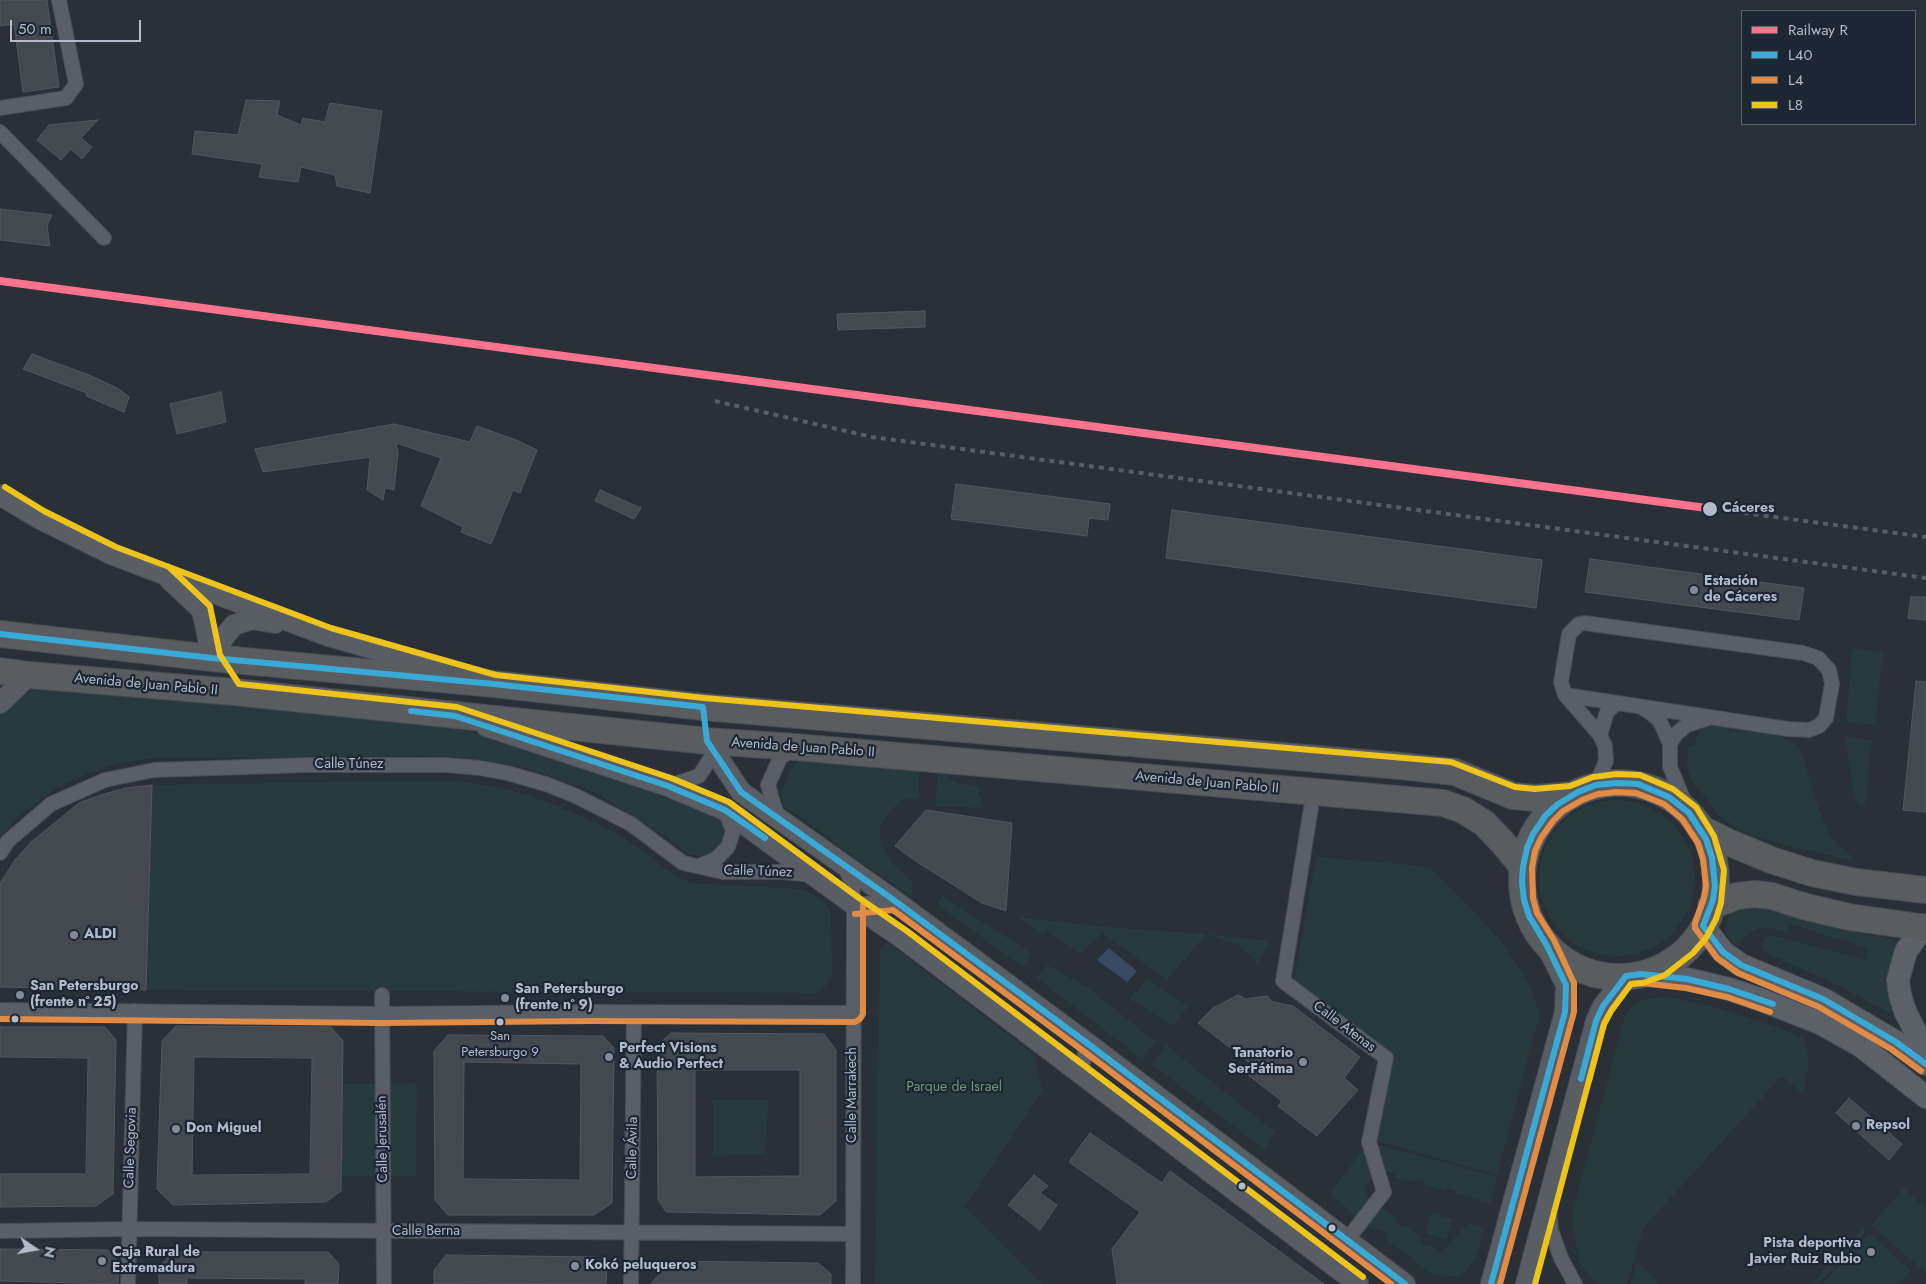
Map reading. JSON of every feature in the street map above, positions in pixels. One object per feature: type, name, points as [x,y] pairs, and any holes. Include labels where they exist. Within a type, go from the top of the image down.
[{"type":"highway","points":[[0,634],[212,658],[494,684],[703,707],[1431,769],[1455,772],[1513,796],[1536,798],[1572,795]]},
{"type":"highway","points":[[212,658],[234,692]]},
{"type":"highway","name":"Avenida de Juan Pablo II","points":[[0,671],[234,692],[455,716],[710,747],[795,746],[1443,803],[1463,810],[1484,823],[1523,867]]},
{"type":"highway","points":[[703,707],[710,747]]},
{"type":"highway","points":[[1695,820],[1712,857],[1715,871],[1715,886],[1707,916],[1688,947],[1675,958],[1661,967],[1634,975],[1592,973],[1575,966],[1546,944],[1537,931],[1524,900],[1523,867],[1533,834],[1546,815],[1572,795],[1596,785],[1617,782],[1638,784],[1669,797],[1695,820],[1728,842],[1771,860],[1812,873],[1856,882],[1926,890]]},
{"type":"highway","points":[[1707,916],[1737,896],[1755,894],[1772,896],[1803,906],[1850,917],[1924,928]]},
{"type":"main road","points":[[0,495],[21,508],[113,555],[328,636]]},
{"type":"main road","points":[[163,573],[202,610],[212,658]]},
{"type":"main road","points":[[212,658],[224,637],[234,625],[252,619],[266,620],[494,684]]},
{"type":"main road","points":[[0,703],[29,675]]},
{"type":"main road","name":"Calle Túnez","points":[[455,716],[668,786],[725,810],[902,938],[1358,1284]]},
{"type":"main road","points":[[710,747],[741,792],[895,901],[1087,1043],[1402,1283]]},
{"type":"main road","points":[[1707,916],[1723,952],[1741,964],[1830,1003],[1896,1042],[1926,1064]]},
{"type":"main road","points":[[1924,928],[1906,951],[1898,980],[1905,1011],[1926,1052]]},
{"type":"main road","points":[[1491,1284],[1565,1012],[1566,985],[1546,944]]},
{"type":"main road","points":[[1526,1284],[1596,1021],[1603,1006],[1634,975],[1687,980],[1728,989],[1820,1023],[1861,1046],[1926,1097]]},
{"type":"street","points":[[0,108],[66,98],[76,84],[59,0]]},
{"type":"street","points":[[0,132],[104,238]]},
{"type":"street","points":[[1565,695],[1788,729],[1810,730],[1819,726],[1826,718],[1832,684],[1829,670],[1818,658],[1803,653],[1584,623],[1576,627],[1569,634],[1561,682],[1565,695],[1600,736],[1605,746],[1606,761],[1596,785]]},
{"type":"street","points":[[1600,736],[1607,712],[1612,706],[1619,703]]},
{"type":"street","points":[[1639,706],[1660,721],[1670,744]]},
{"type":"street","points":[[1695,820],[1672,772],[1669,756],[1670,744],[1676,734],[1687,725],[1713,717]]},
{"type":"street","points":[[777,816],[768,785],[780,758],[795,746]]},
{"type":"street","points":[[668,786],[699,776],[710,747]]},
{"type":"street","name":"Calle Túnez","points":[[0,853],[8,841],[51,804],[105,780],[146,772],[308,765],[446,765],[507,773],[546,784],[576,796],[631,824],[683,863],[723,872],[784,872],[817,876]]},
{"type":"street","name":"Calle Atenas","points":[[1311,808],[1283,981],[1386,1058],[1369,1142],[1384,1192],[1346,1240]]},
{"type":"street","name":"Calle Túnez","points":[[699,866],[716,859],[728,846],[733,831],[725,810]]},
{"type":"street","points":[[844,866],[852,883],[854,905],[895,901]]},
{"type":"street","name":"Calle Marrakech","points":[[853,1284],[854,905]]},
{"type":"street","name":"Calle Jerusalén","points":[[382,995],[384,1284]]},
{"type":"street","points":[[0,1010],[382,1014],[854,1013]]},
{"type":"street","name":"Calle Segovia","points":[[128,1284],[135,1011]]},
{"type":"street","name":"Calle Ávila","points":[[631,1284],[634,1012]]},
{"type":"street","points":[[1081,1073],[1087,1043]]},
{"type":"street","points":[[1548,1200],[1552,1230],[1561,1258],[1575,1284]]},
{"type":"street","name":"Calle Berna","points":[[0,1231],[130,1229],[853,1234]]},
{"type":"green space","points":[[1852,649],[1883,652],[1875,725],[1846,722]]},
{"type":"green space","points":[[40,687],[433,724],[466,731],[503,740],[711,811],[722,820],[724,838],[719,847],[706,855],[690,855],[664,835],[596,793],[545,774],[517,766],[486,761],[456,757],[422,756],[153,758],[119,763],[87,774],[54,790],[23,812],[0,837],[0,715],[23,696]]},
{"type":"green space","points":[[1713,725],[1724,726],[1729,731],[1779,736],[1793,742],[1804,760],[1816,801],[1828,832],[1837,844],[1853,857],[1852,860],[1783,845],[1755,836],[1738,829],[1719,815],[1691,779],[1687,769],[1688,747],[1694,745],[1700,729]]},
{"type":"green space","points":[[1845,737],[1872,740],[1865,805],[1858,805],[1855,797]]},
{"type":"green space","points":[[800,759],[919,768],[919,798],[903,800],[889,811],[880,826],[881,844],[896,868],[909,878],[913,884],[912,897],[784,807],[781,793],[790,770]]},
{"type":"green space","points":[[938,770],[956,783],[980,787],[978,794],[986,808],[935,806]]},
{"type":"green space","points":[[453,781],[494,786],[531,796],[575,813],[617,833],[678,877],[691,883],[802,889],[823,900],[831,910],[832,977],[820,993],[146,990],[152,785]]},
{"type":"green space","points":[[1609,800],[1625,800],[1640,803],[1654,809],[1672,823],[1686,841],[1692,855],[1695,878],[1692,901],[1686,915],[1672,933],[1654,947],[1640,953],[1625,956],[1609,956],[1594,953],[1580,947],[1562,933],[1552,921],[1542,901],[1539,886],[1539,870],[1542,855],[1548,841],[1562,823],[1574,813],[1594,803]]},
{"type":"green space","points":[[1316,857],[1431,868],[1495,934],[1520,968],[1532,991],[1540,1014],[1497,1175],[1375,1140],[1392,1054],[1294,980]]},
{"type":"green space","points":[[943,896],[1032,954],[1022,967],[937,904]]},
{"type":"green space","points":[[1754,906],[1783,911],[1854,932],[1899,941],[1888,975],[1894,1011],[1889,1013],[1840,986],[1773,956],[1763,950],[1761,946],[1765,938],[1770,936],[1779,937],[1865,960],[1867,948],[1790,924],[1787,932],[1760,928],[1748,933],[1737,948],[1730,941],[1725,930],[1727,919],[1731,911]]},
{"type":"green space","points":[[1017,917],[1106,927],[1206,934],[1167,980],[1103,933],[1081,953],[1047,931],[1043,935]]},
{"type":"green space","points":[[1206,934],[1269,941],[1259,964],[1239,945]]},
{"type":"green space","name":"Parque de Israel","points":[[887,942],[1035,1055],[1042,1091],[965,1206],[1042,1284],[875,1284],[880,948]]},
{"type":"green space","points":[[1047,965],[1086,986],[1155,1041],[1142,1059],[1037,978]]},
{"type":"green space","points":[[1147,978],[1188,1007],[1173,1026],[1130,999]]},
{"type":"green space","points":[[1660,997],[1715,1007],[1803,1038],[1806,1041],[1809,1062],[1803,1094],[1785,1078],[1781,1077],[1644,1227],[1627,1284],[1597,1284],[1580,1264],[1572,1214],[1625,1015],[1631,1006],[1639,1001]]},
{"type":"green space","points":[[1166,1045],[1275,1132],[1264,1149],[1151,1064]]},
{"type":"green space","points":[[417,1083],[416,1176],[341,1176],[342,1084]]},
{"type":"green space","points":[[713,1100],[768,1100],[766,1154],[713,1156]]},
{"type":"green space","points":[[1373,1143],[1497,1177],[1491,1203],[1455,1193],[1455,1190],[1447,1188],[1445,1191],[1425,1185],[1425,1182],[1416,1180],[1414,1182],[1395,1177],[1395,1174],[1386,1171],[1385,1175]]},
{"type":"green space","points":[[1365,1146],[1373,1175],[1366,1187],[1366,1193],[1371,1200],[1359,1218],[1330,1194]]},
{"type":"green space","points":[[1904,1188],[1926,1209],[1926,1273],[1871,1225]]},
{"type":"green space","points":[[1380,1205],[1397,1219],[1396,1222],[1403,1227],[1405,1225],[1423,1239],[1421,1242],[1428,1247],[1431,1245],[1441,1253],[1468,1223],[1484,1228],[1478,1251],[1469,1269],[1458,1276],[1447,1277],[1429,1272],[1386,1239],[1388,1235],[1377,1228],[1375,1231],[1365,1223]]},
{"type":"green space","points":[[1431,1213],[1452,1219],[1446,1239],[1425,1233]]},
{"type":"green space","points":[[1863,1228],[1866,1232],[1818,1284],[1811,1284]]},
{"type":"green space","name":"Pista deportiva Javier Ruiz Rubio","points":[[1869,1233],[1911,1271],[1899,1284],[1823,1284]]},
{"type":"green space","points":[[1637,1262],[1660,1284],[1630,1284]]},
{"type":"water","points":[[1109,948],[1137,971],[1127,982],[1097,960]]},
{"type":"building","points":[[0,0],[47,0],[59,87],[23,92],[14,24],[0,26]]},
{"type":"building","points":[[246,100],[280,101],[277,115],[301,125],[303,118],[325,122],[330,103],[382,111],[370,193],[337,186],[335,175],[301,167],[298,182],[259,177],[262,164],[192,154],[195,131],[238,135]]},
{"type":"building","points":[[98,120],[81,138],[92,147],[82,159],[71,149],[61,160],[37,140],[49,125]]},
{"type":"building","points":[[0,209],[52,215],[47,226],[50,246],[0,240]]},
{"type":"building","points":[[925,311],[925,327],[838,330],[837,314]]},
{"type":"building","points":[[32,354],[89,375],[119,389],[129,397],[124,412],[86,396],[87,393],[23,369]]},
{"type":"building","points":[[221,392],[226,422],[177,434],[170,404]]},
{"type":"building","points":[[394,424],[470,442],[477,426],[537,450],[520,493],[513,490],[491,544],[461,532],[463,527],[421,506],[441,458],[396,443],[398,453],[394,490],[385,488],[383,500],[367,490],[370,457],[263,472],[255,449]]},
{"type":"building","points":[[956,484],[1110,504],[1108,520],[1089,518],[1087,536],[951,519]]},
{"type":"building","points":[[600,490],[641,508],[634,519],[595,501]]},
{"type":"building","points":[[1172,510],[1542,560],[1536,608],[1166,558]]},
{"type":"building","name":"Estación de Cáceres","points":[[1590,559],[1804,588],[1799,620],[1585,592]]},
{"type":"building","points":[[1911,597],[1926,597],[1926,620],[1908,618]]},
{"type":"building","points":[[1916,681],[1926,682],[1926,812],[1903,810]]},
{"type":"building","name":"ALDI","points":[[152,785],[146,990],[0,987],[0,883],[15,860],[31,842],[79,803],[126,788]]},
{"type":"building","points":[[926,810],[1012,823],[1006,911],[982,903],[895,846]]},
{"type":"building","name":"Tanatorio SerFátima","points":[[1238,995],[1246,999],[1267,996],[1273,1002],[1293,1006],[1360,1057],[1344,1078],[1358,1090],[1317,1136],[1278,1106],[1282,1101],[1248,1075],[1255,1067],[1198,1023],[1213,1008]]},
{"type":"building","name":"Don Miguel","points":[[176,1026],[331,1027],[343,1041],[341,1191],[326,1202],[173,1205],[157,1189],[162,1041]],"holes":[[[194,1057],[312,1058],[310,1174],[192,1175]]]},
{"type":"building","points":[[0,1027],[105,1027],[116,1040],[113,1194],[96,1206],[0,1207],[0,1174],[86,1174],[88,1058],[0,1057]]},
{"type":"building","points":[[671,1033],[824,1034],[836,1050],[836,1201],[820,1215],[666,1212],[658,1199],[657,1046]],"holes":[[[695,1070],[800,1070],[800,1176],[695,1177]]]},
{"type":"building","points":[[448,1035],[603,1036],[614,1048],[612,1203],[594,1215],[448,1215],[435,1200],[434,1051]],"holes":[[[464,1062],[581,1064],[580,1180],[463,1179]]]},
{"type":"building","points":[[1849,1098],[1902,1144],[1889,1160],[1836,1113]]},
{"type":"building","points":[[1090,1133],[1162,1183],[1170,1171],[1324,1284],[1117,1284],[1112,1249],[1140,1212],[1069,1162]]},
{"type":"building","points":[[1034,1175],[1048,1186],[1040,1193],[1057,1205],[1040,1230],[1008,1205]]},
{"type":"building","points":[[0,1249],[108,1250],[119,1262],[118,1284],[0,1281]]},
{"type":"building","points":[[173,1252],[328,1252],[339,1264],[338,1284],[305,1284],[305,1279],[187,1278],[187,1284],[159,1284],[159,1267]]},
{"type":"building","points":[[446,1255],[594,1257],[607,1268],[606,1284],[434,1284],[434,1270]]},
{"type":"building","points":[[670,1261],[818,1263],[831,1274],[831,1284],[651,1284]]},
{"type":"railway","points":[[715,401],[872,437],[1926,578]]},
{"type":"railway","points":[[1714,509],[1926,537]]},
{"type":"rail line","name":"R","points":[[0,281],[1714,509]]},
{"type":"transit line","name":"L8","points":[[5,487],[44,511],[116,547],[331,628],[496,675],[704,698],[1451,762],[1515,787],[1535,789],[1570,786],[1593,777],[1617,774],[1640,775],[1673,789],[1696,807],[1714,836],[1724,870],[1721,903],[1716,919],[1706,938],[1693,953],[1665,975],[1643,983],[1631,984],[1604,1024],[1535,1284]]},
{"type":"transit line","name":"L8","points":[[169,567],[210,606],[220,655],[239,684],[457,707],[671,778],[729,802],[907,931],[1363,1277]]},
{"type":"transit line","name":"L40","points":[[0,634],[212,658],[494,684],[703,707],[707,741],[741,792],[895,901],[1087,1043],[1405,1284]]},
{"type":"transit line","name":"L40","points":[[411,711],[455,716],[668,786],[725,810],[765,838]]},
{"type":"transit line","name":"L40","points":[[1491,1284],[1565,1012],[1566,985],[1546,944],[1529,916],[1524,900],[1523,867],[1527,848],[1533,834],[1546,815],[1558,804],[1578,792],[1596,785],[1638,784],[1669,797],[1689,813],[1706,839],[1712,857],[1715,886],[1713,900],[1703,926],[1723,952],[1741,965],[1823,999],[1896,1042],[1926,1064]]},
{"type":"transit line","name":"L4","points":[[1500,1284],[1574,1012],[1574,983],[1554,940],[1537,913],[1533,898],[1532,868],[1535,851],[1541,838],[1553,821],[1563,811],[1582,800],[1598,794],[1617,792],[1636,793],[1664,804],[1682,819],[1698,843],[1703,859],[1706,886],[1695,928],[1717,958],[1738,973],[1819,1007],[1891,1049],[1921,1071]]},
{"type":"transit line","name":"L4","points":[[0,1019],[382,1023],[592,1021],[855,1022],[863,1014],[863,905]]},
{"type":"transit line","name":"L4","points":[[855,914],[893,910],[1082,1050],[1391,1284]]},
{"type":"transit line","name":"L40","points":[[1581,1079],[1596,1021],[1603,1006],[1626,976],[1641,974],[1687,979],[1729,989],[1773,1004]]},
{"type":"transit line","name":"L4","points":[[1589,1081],[1604,1024],[1631,984],[1641,983],[1686,988],[1727,997],[1770,1012]]},
{"type":"place","name":"Cáceres","points":[[1710,509]]},
{"type":"place","name":"Estación de Cáceres","points":[[1694,590]]},
{"type":"place","name":"ALDI","points":[[74,935]]},
{"type":"place","name":"San Petersburgo (frente nº 25)","points":[[20,995]]},
{"type":"place","name":"San Petersburgo (frente nº 9)","points":[[505,998]]},
{"type":"place","name":"San Petersburgo 9","points":[[500,1022]]},
{"type":"place","name":"Perfect Visions & Audio Perfect","points":[[609,1057]]},
{"type":"place","name":"Tanatorio SerFátima","points":[[1303,1062]]},
{"type":"place","name":"Repsol","points":[[1856,1126]]},
{"type":"place","name":"Don Miguel","points":[[176,1129]]},
{"type":"place","name":"Pista deportiva Javier Ruiz Rubio","points":[[1871,1252]]},
{"type":"place","name":"Caja Rural de Extremadura","points":[[102,1261]]},
{"type":"place","name":"Kokó peluqueros","points":[[575,1266]]}]
